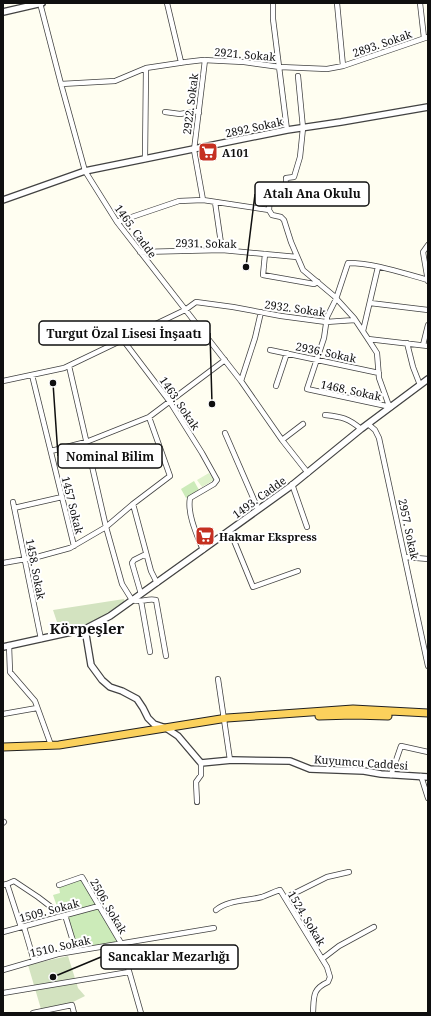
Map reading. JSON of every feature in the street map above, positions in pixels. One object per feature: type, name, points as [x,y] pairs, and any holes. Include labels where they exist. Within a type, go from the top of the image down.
[{"type":"highway","points":[[3,750],[60,748],[225,720],[353,709],[428,713]]},
{"type":"highway","points":[[225,720],[353,714],[428,717]]},
{"type":"highway","points":[[3,747],[51,745],[168,730]]},
{"type":"street","points":[[3,12],[41,3]]},
{"type":"street","name":"1465. Cadde","points":[[41,3],[85,171],[117,222],[241,381],[282,440],[308,473]]},
{"type":"street","points":[[167,3],[181,62]]},
{"type":"street","points":[[273,3],[273,18],[287,130]]},
{"type":"street","points":[[337,3],[343,66]]},
{"type":"street","points":[[420,3],[426,38]]},
{"type":"street","name":"2893. Sokak","points":[[343,66],[426,38]]},
{"type":"street","name":"2921. Sokak","points":[[146,68],[181,62],[205,60],[244,62],[280,67],[327,69],[343,66]]},
{"type":"street","name":"2922. Sokak","points":[[203,200],[194,150],[205,60]]},
{"type":"street","points":[[61,84],[115,81],[146,68],[145,159]]},
{"type":"street","points":[[298,76],[303,128],[300,156],[294,177],[286,178],[286,194],[270,196],[269,210],[272,215],[281,217],[284,220],[287,232],[303,270],[336,299],[355,320],[377,353],[378,378],[391,407]]},
{"type":"street","name":"2892 Sokak","points":[[85,171],[287,130],[428,107]]},
{"type":"street","points":[[165,112],[180,114],[199,112]]},
{"type":"street","points":[[3,200],[85,171]]},
{"type":"street","points":[[117,222],[179,201],[203,200],[269,210]]},
{"type":"street","points":[[215,202],[222,250]]},
{"type":"street","points":[[316,359],[324,338],[327,317],[336,299],[348,263],[357,263],[428,281],[423,252],[428,245]]},
{"type":"street","name":"2931. Sokak","points":[[140,252],[222,250],[297,257]]},
{"type":"street","points":[[264,254],[263,276],[314,284],[318,282]]},
{"type":"street","points":[[363,331],[378,268]]},
{"type":"street","name":"2932. Sokak","points":[[3,381],[69,366],[185,310],[196,302],[326,322],[355,320]]},
{"type":"street","points":[[370,303],[428,310]]},
{"type":"street","points":[[241,381],[255,338],[261,312]]},
{"type":"street","points":[[368,339],[426,346],[428,325]]},
{"type":"street","name":"1463. Sokak","points":[[123,340],[170,402],[217,480],[214,484],[190,498],[189,504],[195,528],[203,550]]},
{"type":"street","points":[[407,343],[413,367],[420,385]]},
{"type":"street","name":"2936. Sokak","points":[[270,350],[378,373]]},
{"type":"street","points":[[276,386],[287,353]]},
{"type":"street","name":"1468. Sokak","points":[[316,359],[307,389],[391,407]]},
{"type":"street","points":[[51,451],[86,442],[149,417],[224,360]]},
{"type":"street","points":[[69,366],[106,527],[122,584],[132,600],[142,601],[150,598],[156,600],[166,656]]},
{"type":"street","name":"1457 Sokak","points":[[32,375],[74,546]]},
{"type":"street","name":"1493. Cadde","points":[[6,646],[85,629],[110,616],[308,473],[361,429],[428,379]]},
{"type":"street","points":[[325,415],[340,417],[352,421],[361,429]]},
{"type":"street","points":[[3,563],[26,559],[74,546],[106,527],[170,476],[149,417]]},
{"type":"street","points":[[282,440],[303,424]]},
{"type":"street","name":"2957. Sokak","points":[[368,424],[375,430],[379,438],[428,666]]},
{"type":"street","points":[[226,433],[258,509]]},
{"type":"street","points":[[292,484],[307,527]]},
{"type":"street","name":"1458. Sokak","points":[[41,639],[14,505],[62,497]]},
{"type":"street","points":[[133,504],[151,571],[157,582]]},
{"type":"street","points":[[230,530],[253,587],[298,571]]},
{"type":"street","points":[[141,594],[132,564],[134,560],[146,554]]},
{"type":"street","points":[[405,557],[428,559]]},
{"type":"street","points":[[142,601],[150,652]]},
{"type":"street","points":[[85,629],[91,665],[102,680],[110,687],[122,691],[137,699],[148,718],[154,724],[178,736],[201,763],[202,775],[196,782],[197,802]]},
{"type":"street","points":[[6,646],[10,672],[35,701],[51,745]]},
{"type":"street","points":[[218,679],[230,760]]},
{"type":"street","points":[[3,714],[37,708]]},
{"type":"street","points":[[392,775],[401,746],[428,752]]},
{"type":"street","name":"Kuyumcu Caddesi","points":[[201,763],[230,760],[290,761],[310,769],[364,771],[392,775],[428,777]]},
{"type":"street","points":[[421,776],[428,798]]},
{"type":"street","points":[[285,898],[327,877],[349,872]]},
{"type":"street","name":"2506. Sokak","points":[[59,885],[82,877],[121,943],[141,1013]]},
{"type":"street","points":[[34,961],[5,884],[14,881],[55,910]]},
{"type":"street","name":"1524. Sokak","points":[[216,910],[220,907],[262,897],[280,890],[322,959],[330,977],[328,982],[321,985],[315,991],[312,1013]]},
{"type":"street","name":"1509. Sokak","points":[[3,932],[99,906]]},
{"type":"street","points":[[65,916],[76,951]]},
{"type":"street","points":[[322,959],[339,946],[374,927]]},
{"type":"street","points":[[121,943],[214,928]]},
{"type":"street","name":"1510. Sokak","points":[[3,970],[76,951],[121,943]]},
{"type":"street","points":[[3,993],[129,972]]},
{"type":"street","points":[[33,1013],[72,1005],[74,1013]]},
{"type":"green space","points":[[209,473],[214,480],[202,487],[197,480]]},
{"type":"green space","points":[[194,481],[199,490],[186,498],[181,489]]},
{"type":"green space","points":[[124,599],[125,602],[92,623],[60,631],[53,610]]},
{"type":"green space","points":[[81,879],[96,905],[60,915],[53,895],[60,893],[59,887]]},
{"type":"green space","points":[[98,908],[118,942],[77,949],[67,917]]},
{"type":"green space","points":[[68,956],[78,988],[85,996],[71,1003],[41,1009],[28,965]]},
{"type":"place","name":"A101","points":[[208,152]]},
{"type":"place","name":"Atalı Ana Okulu","points":[[246,267]]},
{"type":"place","name":"Nominal Bilim","points":[[53,383]]},
{"type":"place","name":"Turgut Özal Lisesi İnşaatı","points":[[212,404]]},
{"type":"place","name":"Hakmar Ekspress","points":[[205,536]]},
{"type":"place","name":"Sancaklar Mezarlığı","points":[[53,977]]},
{"type":"district","name":"Körpeşler","points":[[87,628]]}]
